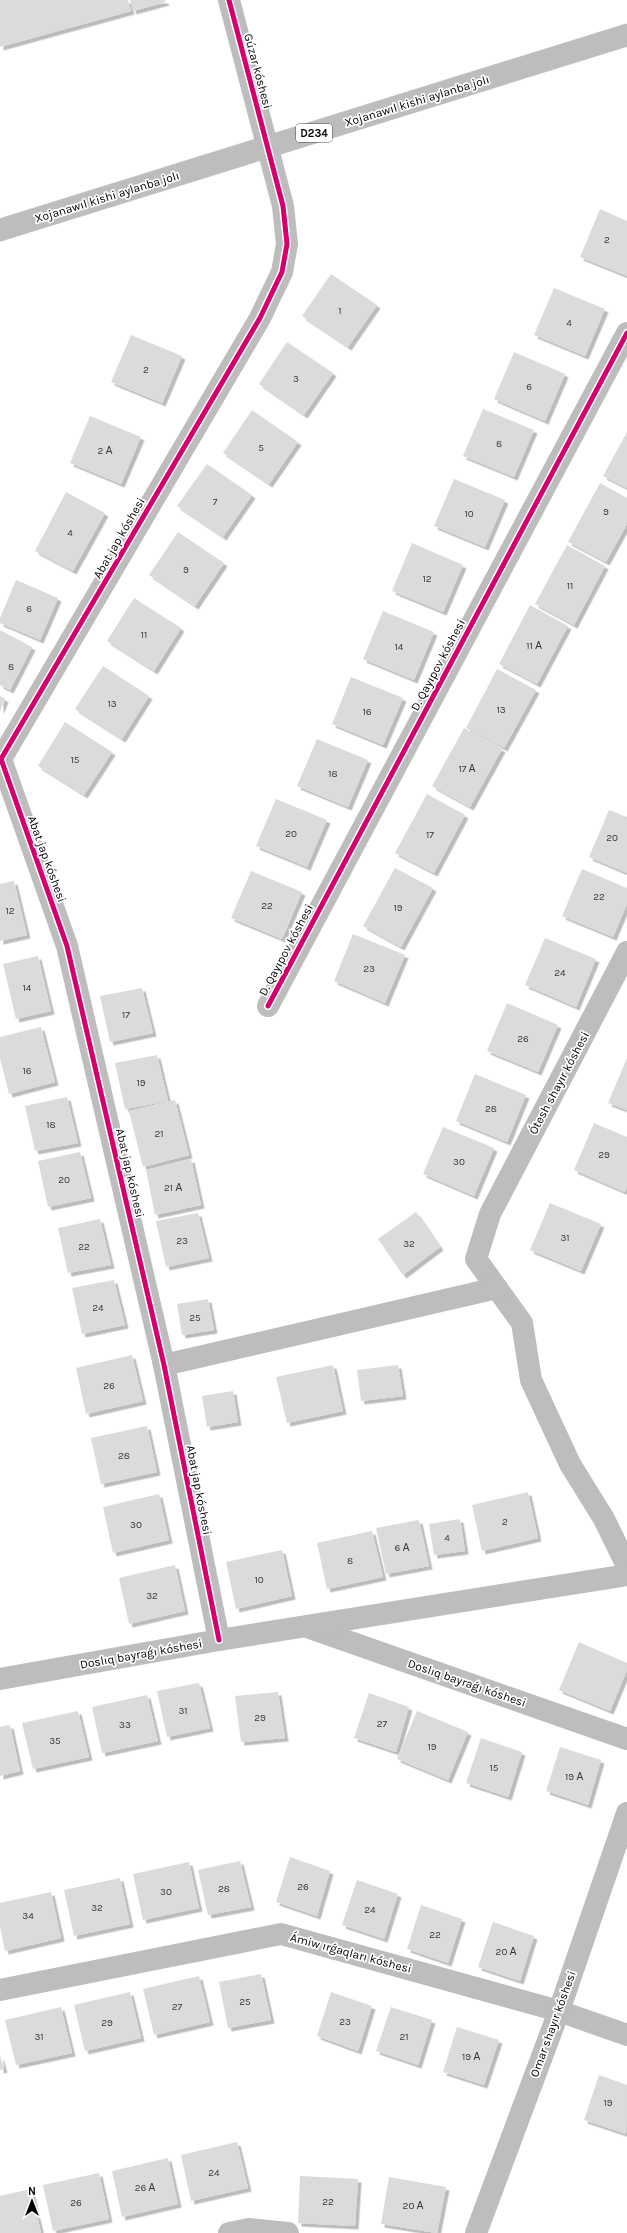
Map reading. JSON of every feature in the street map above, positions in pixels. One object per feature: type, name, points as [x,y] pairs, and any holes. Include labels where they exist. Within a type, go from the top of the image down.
[{"type":"street","name":"Gúzar kóshesi","points":[[229,0],[268,147]]},
{"type":"street","name":"Xojanawıl kishi aylanba jolı","points":[[0,230],[627,35]]},
{"type":"street","name":"Abat jap kóshesi","points":[[220,1640],[164,1366],[67,946],[0,759],[260,318],[282,272],[287,244],[283,206],[268,147]]},
{"type":"street","name":"D. Qayıpov kóshesi","points":[[268,1006],[627,333]]},
{"type":"street","name":"Ótesh shayır kóshesi","points":[[497,1288],[476,1259],[490,1214],[627,952]]},
{"type":"street","points":[[164,1366],[497,1288],[522,1323],[531,1380],[570,1464],[604,1519],[627,1566]]},
{"type":"street","name":"Doslıq bayraǵı kóshesi","points":[[0,1679],[220,1640],[627,1575]]},
{"type":"street","name":"Doslıq bayraǵı kóshesi","points":[[307,1627],[627,1739]]},
{"type":"street","name":"Omar shayır kóshesi","points":[[476,2233],[559,2011],[627,1813]]},
{"type":"street","name":"Ámiw ırǵaqları kóshesi","points":[[0,1990],[281,1934],[559,2011],[627,2035]]},
{"type":"street","points":[[228,2233],[249,2229],[288,2233]]},
{"type":"building","points":[[0,0],[128,0],[131,11],[0,47]]},
{"type":"building","points":[[130,0],[165,0],[166,2],[133,11]]},
{"type":"building","points":[[600,209],[627,221],[627,276],[580,257]]},
{"type":"building","points":[[331,274],[377,305],[348,347],[302,316]]},
{"type":"building","points":[[554,288],[605,309],[585,356],[534,335]]},
{"type":"building","points":[[131,335],[182,356],[162,403],[111,382]]},
{"type":"building","points":[[287,342],[333,373],[304,415],[259,384]]},
{"type":"building","points":[[514,352],[565,374],[545,421],[494,399]]},
{"type":"building","points":[[483,409],[534,430],[514,477],[463,456]]},
{"type":"building","points":[[252,410],[298,442],[269,484],[223,453]]},
{"type":"building","points":[[90,416],[141,437],[121,484],[70,463]]},
{"type":"building","points":[[627,432],[627,488],[603,476]]},
{"type":"building","points":[[207,464],[252,495],[223,537],[177,506]]},
{"type":"building","points":[[454,479],[505,500],[485,547],[434,526]]},
{"type":"building","points":[[600,483],[627,498],[627,524],[606,562],[568,542]]},
{"type":"building","points":[[66,492],[105,513],[73,571],[35,551]]},
{"type":"building","points":[[178,532],[224,563],[195,606],[149,575]]},
{"type":"building","points":[[412,543],[463,565],[443,612],[392,591]]},
{"type":"building","points":[[567,545],[605,566],[574,625],[535,604]]},
{"type":"building","points":[[16,580],[58,598],[40,640],[0,623],[0,618]]},
{"type":"building","points":[[134,598],[181,628],[154,671],[107,641]]},
{"type":"building","points":[[530,605],[568,626],[537,684],[499,664]]},
{"type":"building","points":[[383,611],[434,632],[414,680],[363,659]]},
{"type":"building","points":[[0,630],[32,647],[10,690],[0,685]]},
{"type":"building","points":[[103,666],[149,696],[122,739],[75,709]]},
{"type":"building","points":[[497,669],[536,690],[504,748],[466,728]]},
{"type":"building","points":[[351,677],[403,698],[383,745],[332,724]]},
{"type":"building","points":[[0,696],[5,699],[0,711]]},
{"type":"building","points":[[65,722],[112,752],[84,795],[38,766]]},
{"type":"building","points":[[464,728],[502,749],[470,807],[432,786]]},
{"type":"building","points":[[317,739],[368,760],[348,807],[297,786]]},
{"type":"building","points":[[427,794],[465,815],[434,873],[395,853]]},
{"type":"building","points":[[276,799],[327,820],[307,867],[256,846]]},
{"type":"building","points":[[609,810],[627,817],[627,873],[589,857]]},
{"type":"building","points":[[395,868],[433,888],[401,947],[363,926]]},
{"type":"building","points":[[582,869],[627,888],[627,904],[613,937],[562,916]]},
{"type":"building","points":[[251,871],[302,892],[282,939],[231,918]]},
{"type":"building","points":[[14,881],[27,935],[0,941],[0,884]]},
{"type":"building","points":[[353,934],[405,955],[385,1003],[334,981]]},
{"type":"building","points":[[545,938],[596,959],[576,1007],[525,985]]},
{"type":"building","points":[[38,956],[51,1011],[16,1019],[3,964]]},
{"type":"building","points":[[142,988],[153,1033],[110,1042],[100,996]]},
{"type":"building","points":[[507,1003],[558,1025],[538,1072],[487,1051]]},
{"type":"building","points":[[41,1027],[55,1082],[9,1094],[0,1058],[0,1037]]},
{"type":"building","points":[[157,1055],[168,1101],[125,1109],[115,1063]]},
{"type":"building","points":[[627,1058],[627,1110],[608,1103]]},
{"type":"building","points":[[475,1074],[526,1095],[507,1142],[456,1121]]},
{"type":"building","points":[[67,1097],[78,1143],[35,1151],[25,1106]]},
{"type":"building","points":[[175,1100],[189,1155],[143,1167],[129,1111]]},
{"type":"building","points":[[594,1123],[627,1137],[627,1187],[625,1192],[574,1170]]},
{"type":"building","points":[[443,1127],[494,1148],[474,1196],[423,1174]]},
{"type":"building","points":[[80,1152],[91,1198],[48,1207],[38,1161]]},
{"type":"building","points":[[191,1159],[201,1205],[155,1215],[146,1170]]},
{"type":"building","points":[[550,1203],[601,1224],[581,1271],[530,1250]]},
{"type":"building","points":[[416,1212],[440,1247],[403,1275],[378,1239]]},
{"type":"building","points":[[198,1213],[209,1258],[166,1267],[156,1221]]},
{"type":"building","points":[[100,1219],[111,1265],[68,1273],[58,1228]]},
{"type":"building","points":[[114,1280],[125,1325],[82,1334],[72,1288]]},
{"type":"building","points":[[208,1299],[214,1330],[182,1335],[177,1304]]},
{"type":"building","points":[[132,1355],[143,1401],[86,1414],[76,1368]]},
{"type":"building","points":[[333,1365],[343,1411],[287,1423],[276,1377]]},
{"type":"building","points":[[398,1365],[403,1396],[361,1401],[357,1370]]},
{"type":"building","points":[[233,1391],[238,1422],[207,1427],[202,1396]]},
{"type":"building","points":[[147,1426],[157,1472],[101,1484],[91,1438]]},
{"type":"building","points":[[528,1492],[538,1538],[482,1551],[472,1505]]},
{"type":"building","points":[[159,1494],[169,1540],[113,1553],[103,1507]]},
{"type":"building","points":[[460,1519],[465,1551],[434,1555],[429,1524]]},
{"type":"building","points":[[419,1520],[429,1566],[386,1574],[376,1528]]},
{"type":"building","points":[[372,1531],[383,1577],[327,1589],[317,1543]]},
{"type":"building","points":[[282,1550],[292,1596],[236,1609],[226,1562]]},
{"type":"building","points":[[175,1565],[185,1611],[129,1624],[119,1578]]},
{"type":"building","points":[[579,1642],[627,1663],[627,1670],[610,1711],[559,1690]]},
{"type":"building","points":[[199,1683],[210,1728],[167,1737],[157,1691]]},
{"type":"building","points":[[278,1692],[285,1738],[241,1742],[235,1696]]},
{"type":"building","points":[[369,1693],[409,1707],[396,1752],[354,1738]]},
{"type":"building","points":[[147,1695],[158,1741],[102,1753],[92,1707]]},
{"type":"building","points":[[78,1711],[89,1757],[33,1769],[22,1723]]},
{"type":"building","points":[[417,1711],[468,1732],[448,1780],[397,1759]]},
{"type":"building","points":[[10,1725],[20,1771],[0,1776],[0,1727]]},
{"type":"building","points":[[481,1738],[522,1752],[508,1797],[466,1783]]},
{"type":"building","points":[[560,1747],[601,1760],[588,1805],[546,1791]]},
{"type":"building","points":[[290,1857],[330,1871],[317,1916],[276,1902]]},
{"type":"building","points":[[240,1861],[251,1907],[208,1915],[198,1870]]},
{"type":"building","points":[[189,1862],[199,1908],[143,1920],[133,1874]]},
{"type":"building","points":[[120,1878],[130,1924],[74,1936],[64,1890]]},
{"type":"building","points":[[357,1880],[398,1894],[384,1939],[342,1925]]},
{"type":"building","points":[[51,1892],[61,1938],[5,1951],[0,1927],[0,1903]]},
{"type":"building","points":[[421,1905],[462,1919],[448,1963],[407,1949]]},
{"type":"building","points":[[493,1922],[534,1936],[520,1981],[478,1967]]},
{"type":"building","points":[[261,1974],[271,2020],[228,2028],[219,1982]]},
{"type":"building","points":[[199,1976],[210,2022],[154,2035],[143,1989]]},
{"type":"building","points":[[130,1992],[141,2038],[85,2051],[74,2005]]},
{"type":"building","points":[[331,1992],[372,2006],[358,2051],[317,2036]]},
{"type":"building","points":[[61,2007],[72,2053],[16,2065],[5,2020]]},
{"type":"building","points":[[391,2007],[432,2020],[418,2065],[376,2051]]},
{"type":"building","points":[[457,2027],[499,2040],[484,2085],[443,2072]]},
{"type":"building","points":[[0,2055],[4,2069],[0,2070]]},
{"type":"building","points":[[599,2075],[627,2085],[626,2134],[584,2120]]},
{"type":"building","points":[[237,2142],[248,2188],[191,2201],[181,2155]]},
{"type":"building","points":[[168,2158],[178,2204],[122,2217],[112,2171]]},
{"type":"building","points":[[99,2173],[109,2219],[53,2231],[43,2185]]},
{"type":"building","points":[[300,2176],[358,2179],[355,2226],[298,2223]]},
{"type":"building","points":[[389,2177],[446,2187],[437,2233],[381,2224]]},
{"type":"building","points":[[31,2189],[41,2233],[0,2233],[0,2196]]},
{"type":"cycle path","points":[[1,759],[260,318],[282,272],[287,244],[283,206],[229,0]]},
{"type":"cycle path","points":[[268,1006],[627,333]]},
{"type":"cycle path","points":[[1,759],[67,946],[164,1365],[219,1640]]}]
